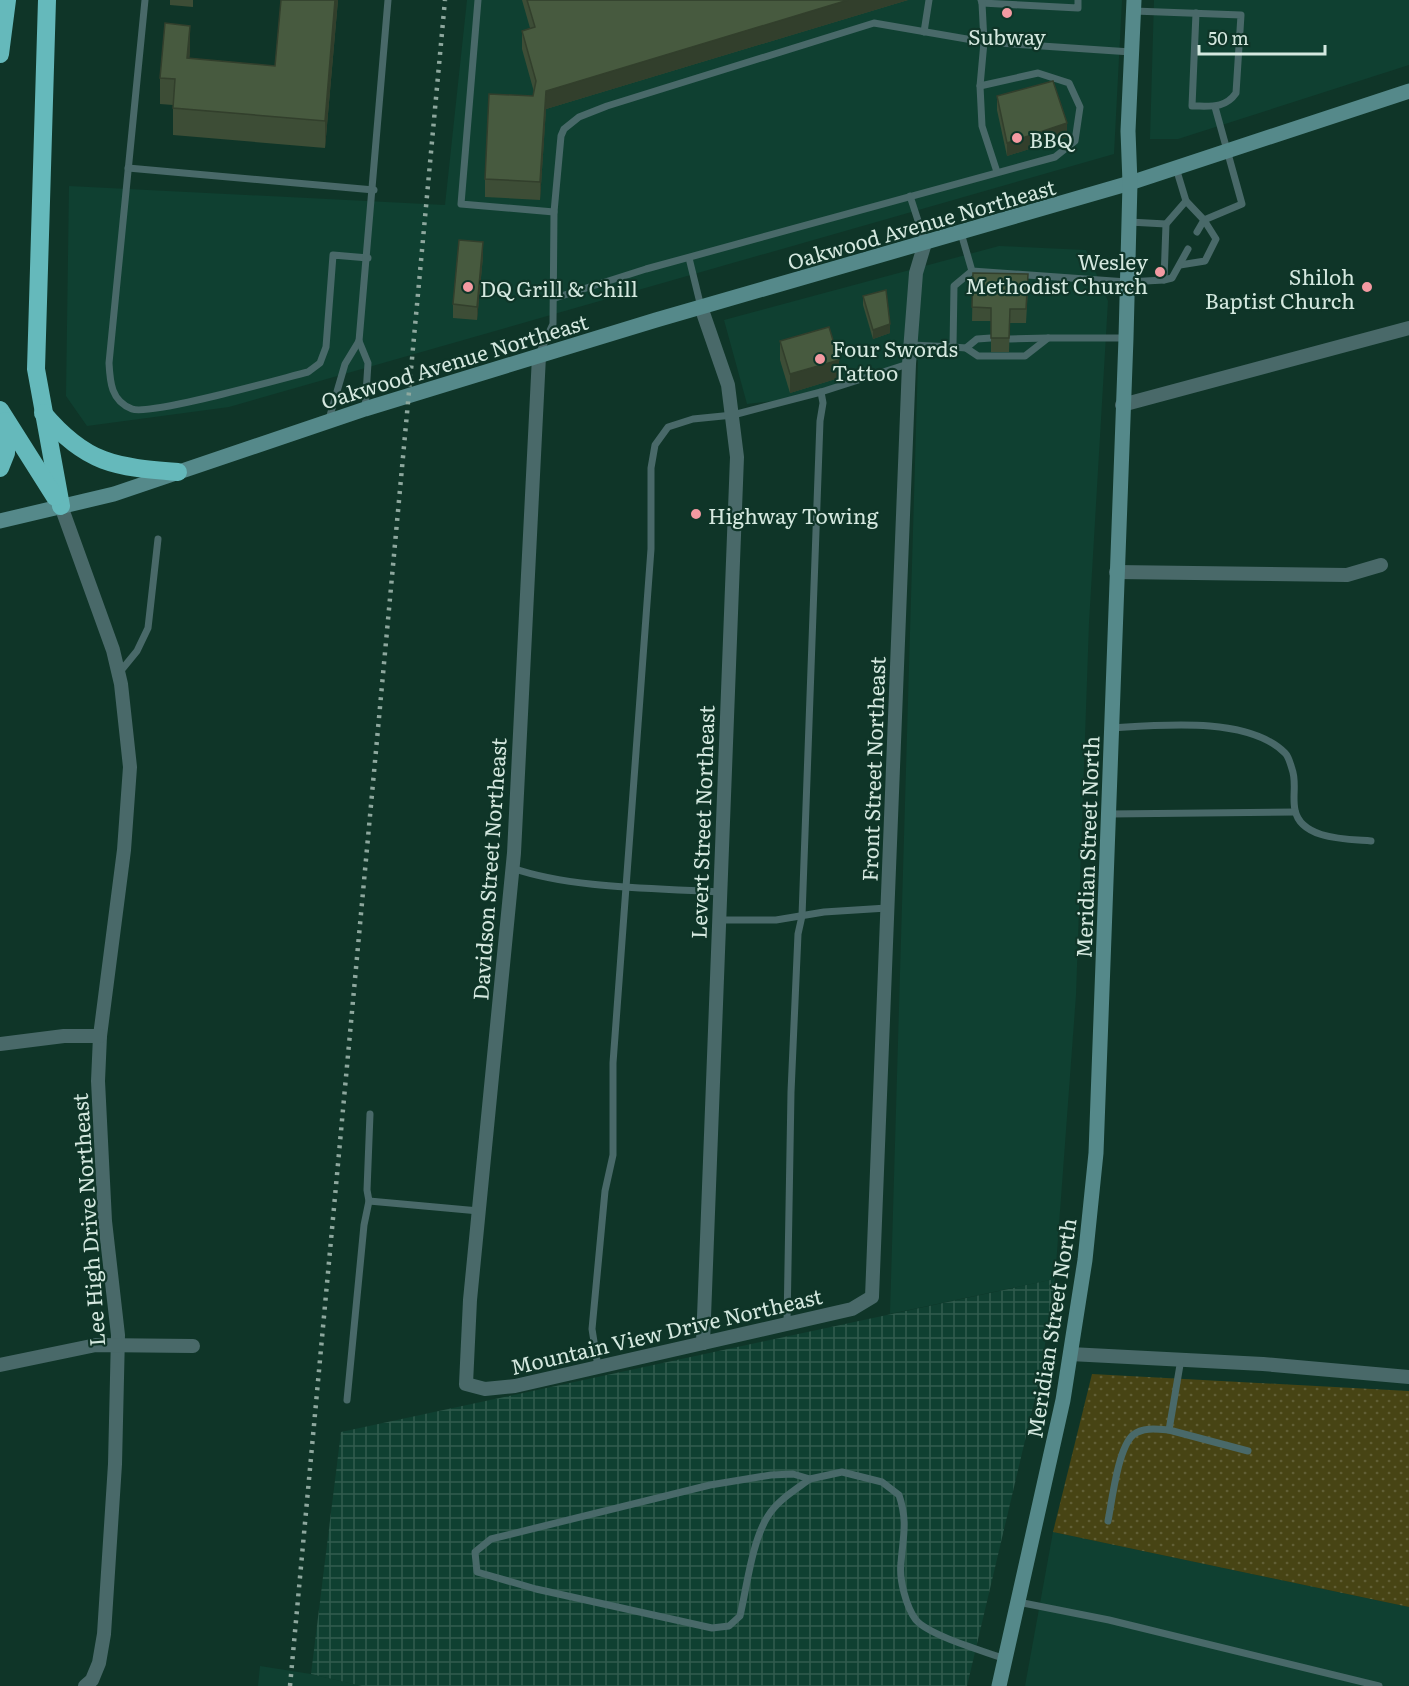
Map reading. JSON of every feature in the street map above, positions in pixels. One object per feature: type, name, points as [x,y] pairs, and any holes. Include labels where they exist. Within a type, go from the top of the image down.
[{"type":"highway","points":[[0,54],[7,0]]},
{"type":"highway","points":[[47,0],[36,369],[61,506]]},
{"type":"highway","points":[[42,411],[75,447],[98,458],[127,468],[178,472]]},
{"type":"highway","points":[[3,415],[61,506]]},
{"type":"highway","points":[[0,468],[6,453],[3,415]]},
{"type":"street","name":"Meridian Street North","points":[[999,1686],[1063,1400],[1085,1260],[1096,1153],[1126,338],[1130,183],[1128,131],[1134,5]]},
{"type":"street","name":"Oakwood Avenue Northeast","points":[[0,521],[114,494],[365,409],[701,307],[1130,183],[1409,91]]},
{"type":"street","name":"Front Street Northeast","points":[[872,1297],[909,364],[916,273],[925,243]]},
{"type":"street","name":"Levert Street Northeast","points":[[701,307],[728,385],[737,457],[703,1343]]},
{"type":"street","points":[[1122,405],[1409,328]]},
{"type":"street","name":"Davidson Street Northeast","points":[[466,1384],[479,1211],[512,868],[539,356]]},
{"type":"street","name":"Lee High Drive Northeast","points":[[61,506],[104,620],[119,673],[130,767],[124,850],[100,1036],[98,1081],[105,1221],[118,1345],[115,1464],[104,1634],[99,1663],[92,1680],[85,1686]]},
{"type":"street","points":[[1116,572],[1347,574],[1381,565]]},
{"type":"street","points":[[0,1044],[64,1036],[100,1036]]},
{"type":"street","name":"Mountain View Drive Northeast","points":[[466,1384],[485,1389],[515,1386],[852,1309],[872,1297]]},
{"type":"street","points":[[0,1365],[96,1345],[193,1347]]},
{"type":"street","points":[[1070,1354],[1181,1359],[1409,1377]]},
{"type":"lane","points":[[145,0],[109,363],[110,388],[118,400],[133,410],[172,405],[308,372],[320,363],[326,347],[333,255],[368,258]]},
{"type":"lane","points":[[329,421],[345,364],[359,341],[374,190],[388,0]]},
{"type":"lane","points":[[478,0],[460,204],[554,212]]},
{"type":"lane","points":[[924,32],[929,0]]},
{"type":"lane","points":[[996,172],[982,126],[980,86],[984,42],[981,2],[1078,8],[1078,0]]},
{"type":"lane","points":[[1134,5],[1196,13],[1240,15],[1236,93],[1230,102],[1215,106],[1192,106],[1196,13]]},
{"type":"lane","points":[[539,356],[553,324],[554,212],[561,136],[564,129],[579,117],[639,95],[874,23],[984,42],[1133,52]]},
{"type":"lane","points":[[555,298],[603,282],[1055,157],[1075,141],[1080,107],[1069,83],[1038,73],[980,86]]},
{"type":"lane","points":[[1197,232],[1204,220],[1242,204],[1215,106]]},
{"type":"lane","points":[[128,168],[374,190]]},
{"type":"lane","points":[[1176,168],[1186,201],[1204,220],[1216,239],[1205,261],[1180,265]]},
{"type":"lane","points":[[910,196],[925,243]]},
{"type":"lane","points":[[1164,280],[1166,224],[1186,201]]},
{"type":"lane","points":[[1129,222],[1166,224]]},
{"type":"lane","points":[[961,233],[972,271]]},
{"type":"lane","points":[[953,347],[954,286],[972,271],[1127,282],[1164,280],[1172,278],[1188,249]]},
{"type":"lane","points":[[689,258],[701,307]]},
{"type":"lane","points":[[912,345],[966,348],[978,356],[1025,356],[1047,338]]},
{"type":"lane","points":[[1010,339],[1126,338]]},
{"type":"lane","points":[[966,348],[977,339],[991,339]]},
{"type":"lane","points":[[359,341],[368,363],[365,409]]},
{"type":"lane","points":[[598,1367],[592,1329],[605,1191],[613,1155],[613,1063],[651,549],[651,468],[655,446],[668,427],[693,419],[733,415],[821,392],[909,364]]},
{"type":"lane","points":[[787,1324],[791,1092],[798,934],[802,916],[821,392]]},
{"type":"lane","points":[[119,673],[137,651],[148,628],[158,539]]},
{"type":"lane","points":[[1112,728],[1162,725],[1220,727],[1272,741],[1288,755],[1294,775],[1295,812],[1308,829],[1335,838],[1371,841]]},
{"type":"lane","points":[[1110,814],[1295,812]]},
{"type":"lane","points":[[512,868],[534,875],[626,887],[719,892]]},
{"type":"lane","points":[[718,920],[776,920],[824,912],[887,909]]},
{"type":"lane","points":[[346,1400],[369,1201],[367,1190],[370,1114]]},
{"type":"lane","points":[[369,1201],[479,1211]]},
{"type":"lane","points":[[1169,1430],[1181,1359]]},
{"type":"lane","points":[[1107,1521],[1124,1445],[1133,1434],[1149,1428],[1169,1430],[1248,1451]]},
{"type":"lane","points":[[810,1479],[793,1474],[771,1475],[710,1485],[491,1539],[475,1552],[477,1572],[536,1589],[712,1628],[729,1626],[740,1616],[760,1530],[768,1515],[780,1501],[810,1479],[842,1472],[882,1482],[899,1495],[906,1524],[900,1565],[902,1583],[916,1620],[942,1635],[1005,1659]]},
{"type":"lane","points":[[1018,1602],[1109,1620],[1379,1686]]},
{"type":"shaded area","points":[[467,0],[1122,0],[1114,154],[229,407],[87,426],[66,396],[69,186],[445,205]]},
{"type":"shaded area","points":[[1154,0],[1409,0],[1409,65],[1178,139],[1150,139]]},
{"type":"shaded area","points":[[999,246],[1086,250],[1108,301],[1089,623],[1076,995],[1055,1279],[890,1314],[918,360],[783,400],[747,404],[724,320]]},
{"type":"shaded area","points":[[1055,1279],[1040,1377],[967,1686],[362,1686],[311,1674],[341,1432]]},
{"type":"shaded area","points":[[1092,1374],[1409,1391],[1409,1607],[1053,1532]]},
{"type":"shaded area","points":[[1053,1532],[1409,1607],[1409,1686],[1025,1686]]},
{"type":"shaded area","points":[[260,1666],[311,1674],[362,1686],[258,1686]]},
{"type":"building","points":[[281,0],[335,0],[325,121],[173,108],[175,79],[160,78],[165,23],[190,26],[187,58],[275,66]]},
{"type":"building","points":[[527,0],[848,0],[546,91],[540,182],[485,179],[489,94],[533,96],[536,81],[522,31],[535,27]]},
{"type":"building","points":[[1053,81],[1067,123],[1007,143],[997,96]]},
{"type":"building","name":"DQ Grill & Chill","points":[[459,240],[483,242],[477,307],[453,304]]},
{"type":"building","points":[[973,273],[1028,274],[1026,309],[1010,309],[1009,338],[991,338],[991,308],[972,307]]},
{"type":"building","points":[[886,290],[890,324],[873,330],[863,296]]},
{"type":"building","points":[[829,327],[839,360],[790,374],[780,341]]},
{"type":"railway","points":[[290,1686],[445,0]]},
{"type":"place","name":"Subway","points":[[1007,13]]},
{"type":"place","name":"BBQ","points":[[1017,138]]},
{"type":"place","name":"Wesley Methodist Church","points":[[1160,272]]},
{"type":"place","name":"DQ Grill & Chill","points":[[468,287]]},
{"type":"place","name":"Shiloh Baptist Church","points":[[1367,287]]},
{"type":"place","name":"Four Swords Tattoo","points":[[820,359]]},
{"type":"place","name":"Highway Towing","points":[[696,514]]}]
